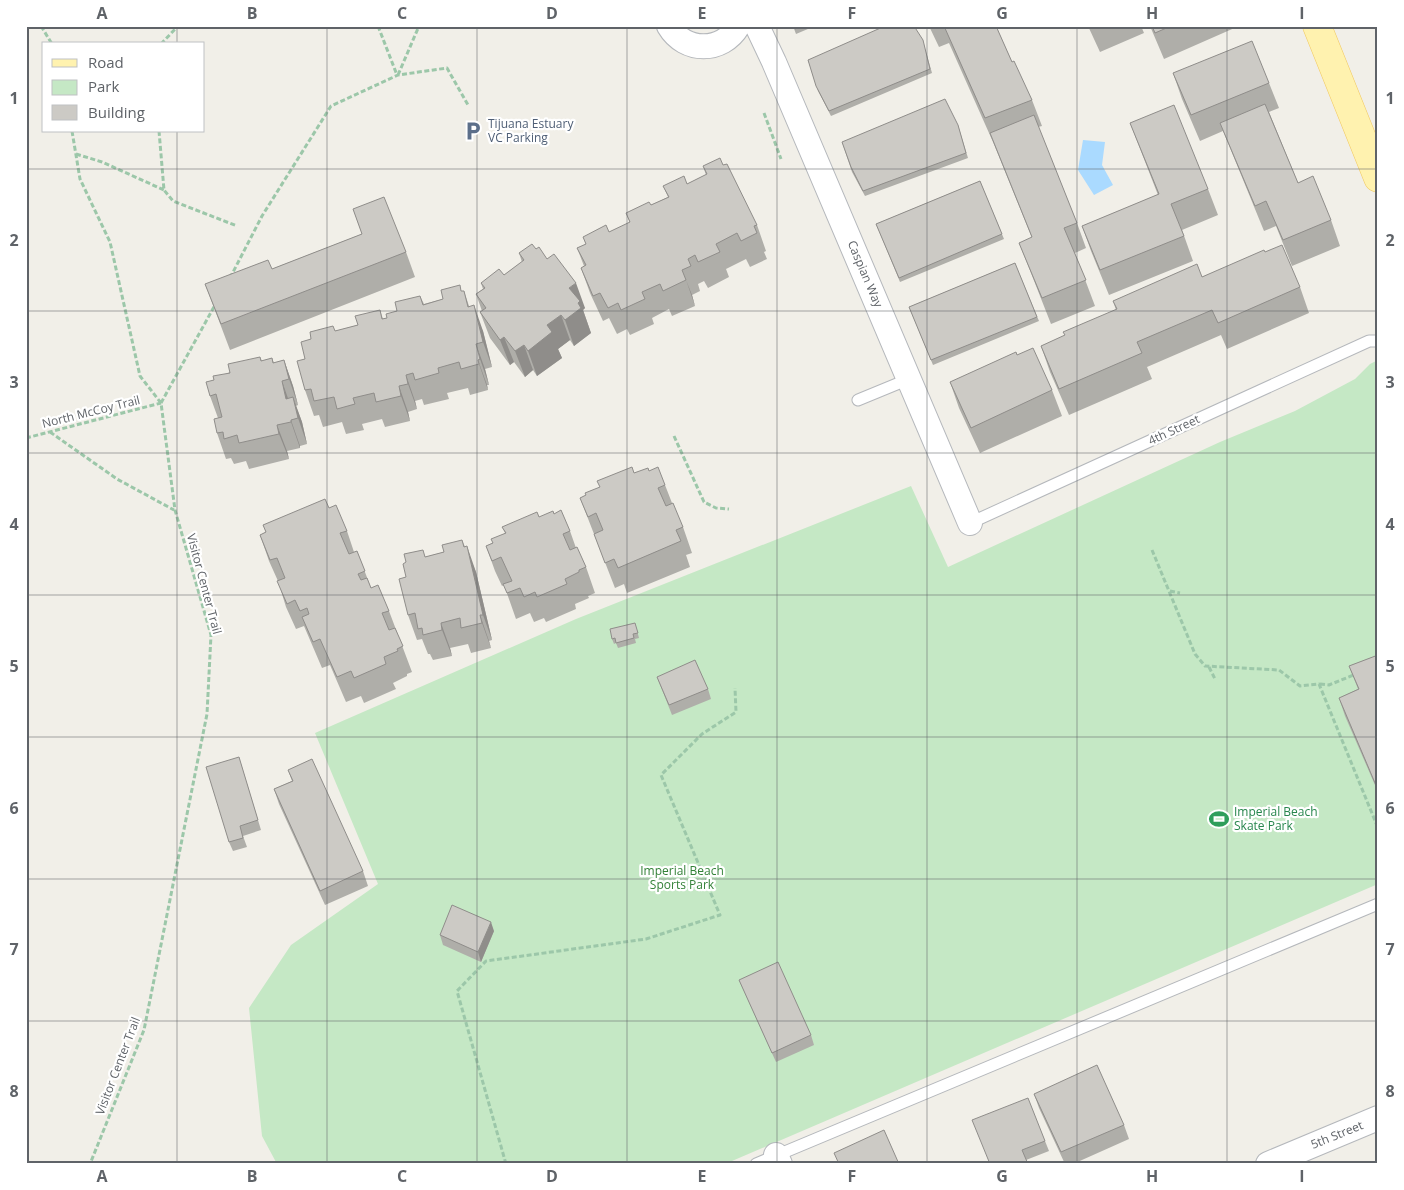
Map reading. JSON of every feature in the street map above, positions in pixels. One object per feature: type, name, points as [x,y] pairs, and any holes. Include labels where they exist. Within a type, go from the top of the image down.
[{"type":"main road","points":[[1317,26],[1378,178]]},
{"type":"street","points":[[669,26],[673,33],[683,42],[697,47],[710,47],[723,42],[734,33],[738,26]]},
{"type":"street","name":"Caspian Way","points":[[757,26],[778,70],[970,523]]},
{"type":"street","name":"5th Street","points":[[1268,1164],[1378,1118]]},
{"type":"lane","name":"4th Street","points":[[970,523],[1369,341],[1378,342]]},
{"type":"lane","points":[[858,400],[909,379]]},
{"type":"lane","points":[[771,1161],[1378,904]]},
{"type":"path","points":[[41,26],[51,42]]},
{"type":"path","points":[[163,42],[178,26]]},
{"type":"path","points":[[378,26],[398,75]]},
{"type":"path","points":[[398,75],[419,26]]},
{"type":"path","points":[[227,283],[262,216],[331,106],[398,75],[447,68],[468,105]]},
{"type":"path","points":[[72,132],[80,179],[110,242],[140,376],[161,403],[219,299]]},
{"type":"path","points":[[160,132],[164,190]]},
{"type":"path","points":[[76,154],[102,162],[164,190],[173,201],[181,205],[236,226]]},
{"type":"path","name":"North McCoy Trail","points":[[26,438],[161,403]]},
{"type":"path","name":"Visitor Center Trail","points":[[90,1164],[144,1030],[207,714],[211,635],[175,510],[161,403]]},
{"type":"path","points":[[50,432],[117,479],[175,510]]},
{"type":"path","points":[[674,436],[704,502],[716,508],[729,509]]},
{"type":"path","points":[[1152,550],[1195,654],[1205,666],[1279,670],[1300,686],[1329,685],[1362,672]]},
{"type":"path","points":[[1170,591],[1180,593]]},
{"type":"path","points":[[1210,667],[1215,679]]},
{"type":"path","points":[[1319,684],[1378,828]]},
{"type":"path","points":[[506,1164],[456,991],[486,961],[646,940],[720,915],[661,775],[702,734],[736,712],[735,688]]},
{"type":"green space","name":"Imperial Beach Sports Park","points":[[1378,360],[1378,884],[725,1164],[277,1164],[262,1136],[249,1008],[291,945],[378,884],[315,733],[576,619],[911,486],[948,567],[1220,442],[1295,411],[1355,379],[1370,364]]},
{"type":"water","points":[[1083,140],[1105,142],[1102,165],[1113,185],[1094,195],[1078,170]]},
{"type":"building","points":[[885,26],[914,26],[923,40],[930,69],[829,111],[816,86],[808,60]]},
{"type":"building","points":[[944,26],[996,26],[1032,100],[985,118]]},
{"type":"building","points":[[1152,26],[1171,26],[1155,33]]},
{"type":"building","points":[[1252,41],[1269,83],[1191,115],[1173,73]]},
{"type":"building","points":[[945,99],[958,125],[966,153],[863,191],[851,167],[842,142]]},
{"type":"building","points":[[1265,104],[1298,183],[1313,176],[1331,220],[1283,240],[1266,201],[1255,206],[1220,123]]},
{"type":"building","points":[[1174,105],[1208,189],[1171,204],[1184,236],[1100,270],[1082,226],[1159,194],[1130,123]]},
{"type":"building","points":[[1034,115],[1077,223],[1064,228],[1086,280],[1042,298],[1019,243],[1032,237],[990,133]]},
{"type":"building","points":[[720,158],[723,165],[727,164],[757,225],[754,226],[757,233],[741,241],[737,233],[716,244],[720,252],[698,262],[695,255],[688,259],[691,266],[682,270],[686,280],[663,291],[660,284],[642,292],[645,299],[621,310],[618,303],[608,308],[600,293],[593,296],[581,268],[586,265],[577,248],[586,244],[583,237],[606,225],[609,232],[630,222],[626,213],[649,202],[651,205],[669,197],[663,186],[684,176],[687,184],[707,174],[703,166]]},
{"type":"building","points":[[980,181],[1002,234],[899,278],[876,224]]},
{"type":"building","points":[[384,197],[406,252],[221,324],[205,284],[268,260],[272,269],[362,234],[353,209]]},
{"type":"building","points":[[532,244],[536,249],[539,247],[547,259],[554,254],[576,283],[569,288],[580,301],[578,303],[581,308],[565,320],[561,315],[547,325],[552,332],[528,351],[524,345],[515,351],[504,337],[500,340],[480,312],[486,308],[476,294],[485,288],[481,283],[499,269],[504,275],[524,260],[519,253]]},
{"type":"building","points":[[1282,245],[1300,287],[1218,323],[1212,310],[1137,342],[1142,353],[1059,389],[1041,346],[1065,335],[1063,332],[1117,309],[1113,301],[1197,264],[1202,277],[1264,250],[1265,252]]},
{"type":"building","points":[[1015,263],[1037,317],[931,360],[909,307]]},
{"type":"building","points":[[460,285],[461,291],[464,291],[468,307],[474,305],[483,342],[476,344],[480,359],[478,360],[479,364],[461,369],[459,362],[438,368],[439,373],[415,380],[413,373],[406,375],[408,384],[399,386],[401,396],[376,402],[374,393],[353,398],[355,404],[337,409],[334,397],[314,401],[311,389],[305,390],[297,361],[305,359],[301,342],[311,339],[310,332],[333,326],[335,331],[358,325],[355,316],[380,310],[382,319],[387,318],[386,314],[397,311],[395,302],[420,296],[423,305],[443,299],[441,290]]},
{"type":"building","points":[[1033,348],[1052,390],[971,428],[950,382],[1016,352],[1017,355]]},
{"type":"building","points":[[260,357],[261,361],[272,358],[273,363],[284,360],[289,379],[282,381],[286,399],[293,397],[298,418],[291,420],[291,422],[277,425],[279,434],[239,443],[237,435],[224,439],[223,432],[217,433],[214,419],[222,417],[216,394],[210,396],[206,382],[214,380],[213,376],[230,373],[228,364]]},
{"type":"building","points":[[632,467],[634,473],[648,468],[649,471],[658,467],[665,485],[658,488],[666,506],[673,503],[683,527],[676,530],[681,541],[618,568],[614,559],[605,563],[594,534],[603,530],[596,513],[588,517],[580,498],[586,495],[585,493],[600,487],[597,481]]},
{"type":"building","points":[[325,499],[329,508],[336,505],[347,531],[340,533],[349,554],[357,551],[365,571],[358,574],[361,580],[367,578],[371,588],[378,585],[389,611],[382,613],[389,630],[395,628],[403,646],[397,649],[398,651],[384,657],[386,664],[354,678],[351,671],[337,677],[320,639],[313,642],[302,617],[309,614],[307,608],[300,611],[295,600],[287,604],[277,581],[285,578],[277,558],[270,560],[260,535],[266,532],[263,525]]},
{"type":"building","points":[[561,510],[570,531],[563,534],[570,550],[577,547],[586,567],[565,579],[567,584],[537,597],[535,592],[524,597],[520,588],[507,593],[503,584],[512,581],[501,557],[492,561],[486,546],[493,543],[491,539],[506,533],[502,527],[537,512],[539,517],[553,511],[554,514]]},
{"type":"building","points":[[462,540],[464,547],[467,546],[483,615],[480,615],[482,623],[461,628],[460,618],[441,623],[442,630],[423,635],[422,628],[418,629],[415,613],[408,615],[399,579],[406,577],[403,564],[406,562],[404,554],[423,550],[425,557],[444,552],[442,545]]},
{"type":"building","points":[[635,623],[638,633],[633,634],[634,638],[616,643],[615,638],[612,639],[610,629]]},
{"type":"building","points":[[1378,655],[1378,790],[1339,698],[1359,689],[1349,666]]},
{"type":"building","points":[[695,660],[708,689],[669,705],[657,677]]},
{"type":"building","points":[[239,757],[258,820],[240,826],[243,838],[229,842],[206,767]]},
{"type":"building","points":[[312,759],[363,871],[320,891],[274,789],[293,781],[288,770]]},
{"type":"building","points":[[452,905],[491,922],[478,952],[440,935]]},
{"type":"building","points":[[778,962],[811,1035],[772,1053],[739,980]]},
{"type":"building","points":[[1097,1065],[1124,1125],[1061,1152],[1034,1094]]},
{"type":"building","points":[[1028,1098],[1045,1141],[1022,1150],[1028,1164],[990,1164],[972,1120]]},
{"type":"building","points":[[884,1130],[899,1164],[839,1164],[834,1153]]},
{"type":"place","name":"Tijuana Estuary VC Parking","points":[[473,131]]},
{"type":"place","name":"Imperial Beach Skate Park","points":[[1219,819]]}]
